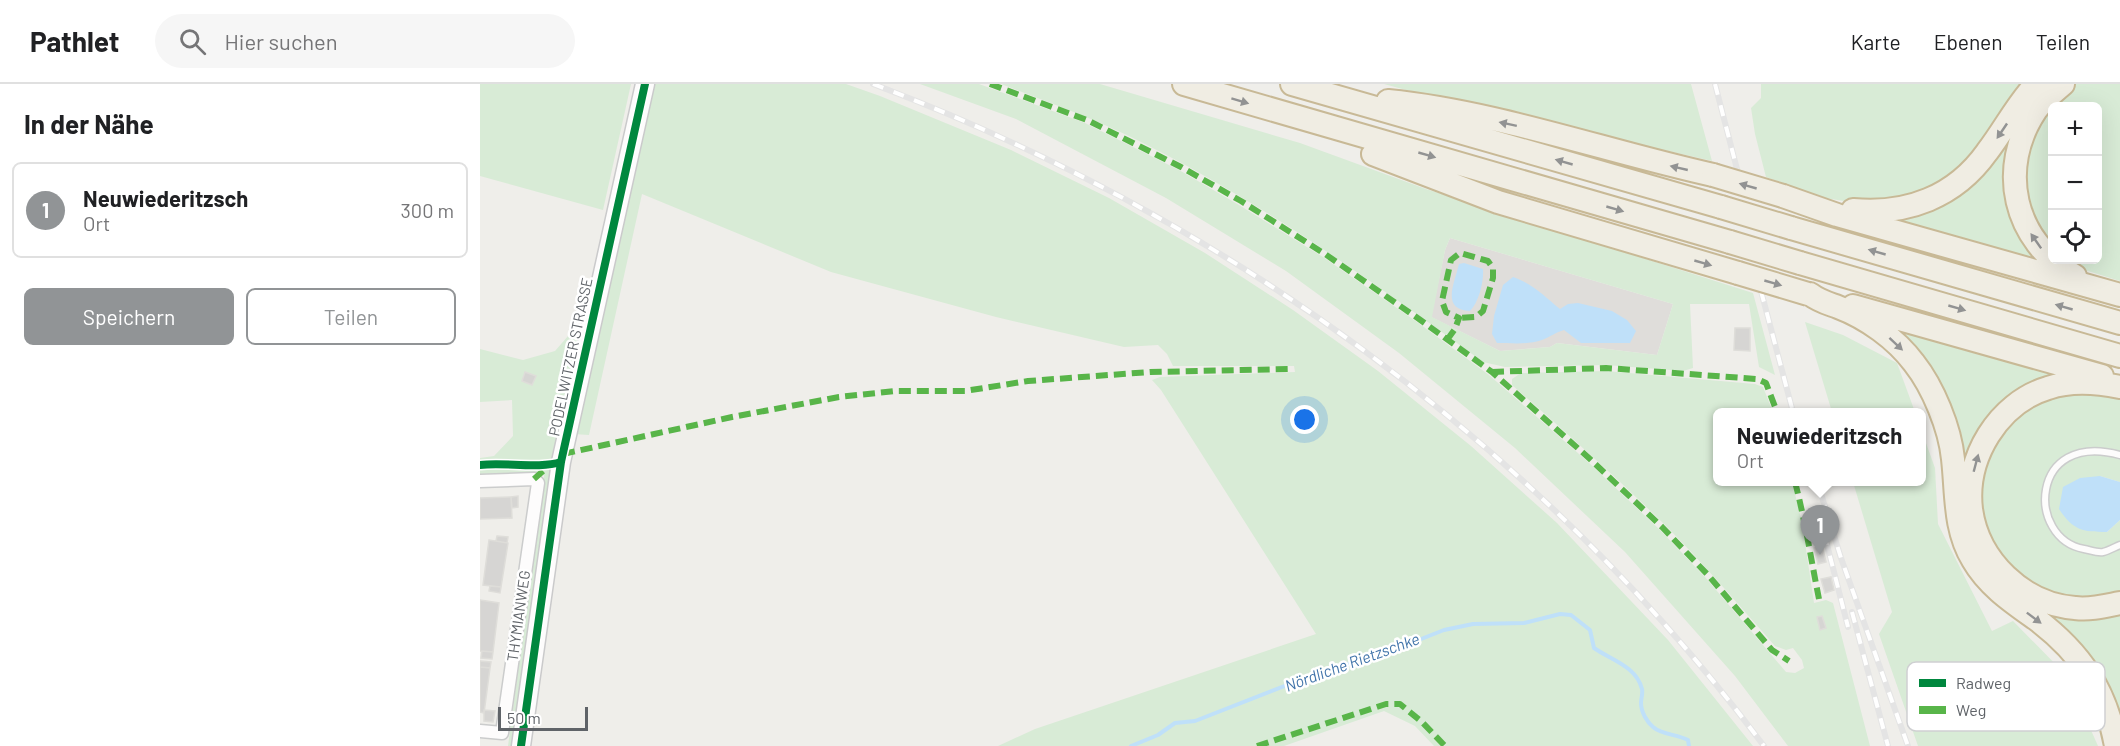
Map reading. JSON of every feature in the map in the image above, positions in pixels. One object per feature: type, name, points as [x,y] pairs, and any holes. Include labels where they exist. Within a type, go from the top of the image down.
[{"type":"highway","points":[[1184,84],[2120,356]]},
{"type":"highway","points":[[1292,84],[2120,323]]},
{"type":"highway","points":[[1783,196],[1842,209],[1878,212],[1897,210],[1923,202],[1941,194],[1975,168],[2027,93],[2036,84]]},
{"type":"highway","points":[[2063,84],[2037,108],[2021,136],[2014,177],[2019,211],[2037,245],[2052,260],[2098,289]]},
{"type":"highway","points":[[1333,96],[1428,106],[1516,125],[1646,160],[1713,175],[1837,215],[2120,295]]},
{"type":"highway","points":[[1310,122],[1360,148],[1498,202],[2120,385]]},
{"type":"highway","points":[[1809,294],[1863,320],[1894,341],[1915,364],[1945,417],[1953,457],[1958,519],[1969,553],[1991,584],[2061,639],[2082,662]]},
{"type":"highway","points":[[2120,385],[2062,384],[2024,398],[1998,422],[1984,441],[1976,461],[1970,494],[1974,521],[1987,553],[2002,574],[2021,590],[2042,601],[2074,608],[2096,608],[2120,603]]},
{"type":"highway","points":[[2105,707],[2116,746]]},
{"type":"street","name":"PODELWITZER STRASSE","points":[[521,746],[561,462],[645,84]]},
{"type":"street","name":"THYMIANWEG","points":[[480,481],[534,479],[538,483],[502,733],[480,731]]},
{"type":"lane","points":[[2120,455],[2106,452],[2081,452],[2059,462],[2047,483],[2045,503],[2049,521],[2058,536],[2078,548],[2101,552],[2120,545]]},
{"type":"shaded area","points":[[1450,238],[1673,304],[1657,355],[1557,343],[1550,347],[1500,351],[1431,317],[1445,250]]},
{"type":"green space","points":[[480,84],[631,84],[603,210],[480,176]]},
{"type":"green space","points":[[652,84],[846,84],[1011,150],[1109,198],[1205,253],[1293,310],[1378,371],[1471,446],[1557,523],[1668,640],[1753,746],[1434,746],[1415,726],[1384,711],[1284,746],[998,746],[1035,729],[1316,634],[1161,390],[1152,380],[1160,377],[1295,372],[1294,366],[1173,366],[1167,354],[1158,345],[1124,347],[996,317],[831,272],[642,194],[589,435],[573,434]]},
{"type":"green space","points":[[920,84],[979,84],[1085,123],[1179,170],[1323,257],[1489,375],[1587,461],[1660,530],[1705,577],[1786,672],[1795,673],[1804,668],[1802,660],[1793,648],[1786,650],[1775,646],[1664,524],[1512,385],[1512,379],[1521,373],[1606,371],[1755,384],[1763,387],[1771,408],[1713,408],[1713,486],[1793,486],[1802,522],[1814,603],[1826,600],[1833,603],[1870,746],[1788,746],[1735,676],[1625,552],[1515,448],[1399,353],[1286,271],[1166,198],[1016,119]]},
{"type":"green space","points":[[1001,84],[1100,84],[1300,143],[1426,189],[1753,293],[1775,375],[1759,367],[1749,304],[1690,304],[1693,368],[1683,371],[1606,365],[1505,367],[1483,362],[1316,244],[1229,190],[1122,133]],"holes":[[[1450,238],[1673,304],[1657,355],[1557,343],[1550,347],[1500,351],[1432,317],[1445,250]]]},
{"type":"green space","points":[[1384,84],[1691,84],[1712,161],[1497,108]]},
{"type":"green space","points":[[1761,84],[2024,84],[1982,142],[1957,171],[1921,195],[1875,206],[1825,198],[1766,177],[1751,108],[1761,98]]},
{"type":"green space","points":[[2074,84],[2120,84],[2120,281],[2072,264],[2102,264],[2102,102],[2057,102]]},
{"type":"green space","points":[[2048,111],[2048,243],[2041,237],[2022,196],[2022,159],[2034,125]]},
{"type":"green space","points":[[2012,130],[2010,163],[2045,262],[1882,222],[1914,212]]},
{"type":"green space","points":[[1805,322],[1843,335],[1897,363],[1914,408],[1831,408]]},
{"type":"green space","points":[[1891,324],[2058,375],[2041,382],[1965,485],[1958,457]]},
{"type":"green space","points":[[575,328],[583,331],[556,462],[480,463],[480,458],[494,456],[513,436],[512,400],[480,402],[480,349],[523,360],[555,351]]},
{"type":"green space","points":[[2053,393],[2120,393],[2120,482],[2100,476],[2107,532],[2120,520],[2120,596],[2104,600],[2056,598],[2004,566],[1980,517],[1984,460],[1999,431],[2025,405]]},
{"type":"green space","points":[[1926,443],[1935,468],[1938,524],[1992,631],[2013,621],[2053,662],[1907,662],[1907,714],[1879,634],[1892,612],[1854,486],[1926,486]]},
{"type":"green space","points":[[520,464],[550,467],[556,465],[516,746],[508,746],[544,476],[543,472],[480,474],[480,466]]},
{"type":"green space","points":[[2120,609],[2120,731],[2105,709],[2105,662],[2073,662],[2037,610]]},
{"type":"green space","points":[[1913,731],[2091,731],[2098,746],[1918,746]]},
{"type":"water","points":[[1464,263],[1483,269],[1480,291],[1470,311],[1455,306],[1452,301],[1459,264]]},
{"type":"water","points":[[1513,277],[1532,287],[1560,309],[1568,304],[1578,303],[1612,311],[1627,320],[1636,331],[1630,343],[1581,343],[1564,330],[1537,342],[1497,343],[1492,334],[1494,316],[1503,285]]},
{"type":"water","points":[[2100,476],[2120,482],[2120,520],[2107,532],[2085,530],[2074,526],[2059,509],[2063,487],[2080,478]]},
{"type":"building","points":[[1735,328],[1750,328],[1750,351],[1734,350]]},
{"type":"building","points":[[525,372],[536,376],[532,385],[522,381]]},
{"type":"building","points":[[518,496],[518,507],[512,508],[511,497]]},
{"type":"building","points":[[511,497],[512,518],[480,519],[480,498]]},
{"type":"building","points":[[497,536],[508,537],[507,543],[496,541]]},
{"type":"building","points":[[489,540],[508,543],[501,587],[483,585]]},
{"type":"building","points":[[1822,546],[1826,562],[1818,564],[1814,548]]},
{"type":"building","points":[[1831,577],[1834,590],[1825,593],[1821,579]]},
{"type":"building","points":[[490,586],[501,587],[500,593],[489,591]]},
{"type":"building","points":[[480,600],[499,603],[493,652],[480,651]]},
{"type":"building","points":[[1822,616],[1826,628],[1820,630],[1817,617]]},
{"type":"building","points":[[482,651],[493,652],[492,659],[481,658]]},
{"type":"building","points":[[480,661],[491,662],[490,668],[480,667]]},
{"type":"building","points":[[480,667],[490,668],[484,713],[480,712]]},
{"type":"building","points":[[484,710],[495,711],[493,722],[484,721]]},
{"type":"waterway","name":"Nördliche Rietzschke","points":[[1131,746],[1158,735],[1175,723],[1195,721],[1300,680],[1322,676],[1340,666],[1363,661],[1382,650],[1416,641],[1444,630],[1473,624],[1524,623],[1560,614],[1571,615],[1590,630],[1594,648],[1629,669],[1639,681],[1642,689],[1642,710],[1651,725],[1661,732],[1688,740],[1689,746]]},
{"type":"railway","points":[[873,84],[1003,138],[1129,201],[1250,272],[1365,352],[1475,439],[1579,534],[1675,636],[1764,746]]},
{"type":"railway","points":[[1715,84],[1738,173]]},
{"type":"railway","points":[[1761,291],[1792,408]]},
{"type":"railway","points":[[1819,486],[1841,558],[1908,746]]},
{"type":"railway","points":[[1819,513],[1848,627]]},
{"type":"railway","points":[[1852,612],[1888,746]]},
{"type":"marked path","points":[[990,84],[1087,120],[1181,167],[1241,201],[1325,254],[1419,319],[1492,372],[1590,459],[1662,527],[1708,575],[1772,650],[1789,661]]},
{"type":"marked path","points":[[1447,340],[1459,318],[1446,312],[1442,301],[1451,260],[1460,253],[1488,261],[1493,268],[1493,278],[1483,311],[1476,317],[1459,318]]},
{"type":"marked path","points":[[1492,372],[1606,368],[1757,379],[1766,383],[1775,408]]},
{"type":"marked path","points":[[563,454],[732,417],[839,397],[896,391],[965,391],[1028,381],[1150,372],[1293,369]]},
{"type":"marked path","points":[[534,479],[550,465]]},
{"type":"marked path","points":[[1796,486],[1819,599]]},
{"type":"marked path","points":[[1257,746],[1386,704],[1400,704],[1422,722],[1445,746]]},
{"type":"cycle path","points":[[521,746],[561,462],[645,84]]},
{"type":"cycle path","points":[[480,465],[543,465],[561,462]]},
{"type":"place","name":"Neuwiederitzsch","points":[[1820,555]]}]
